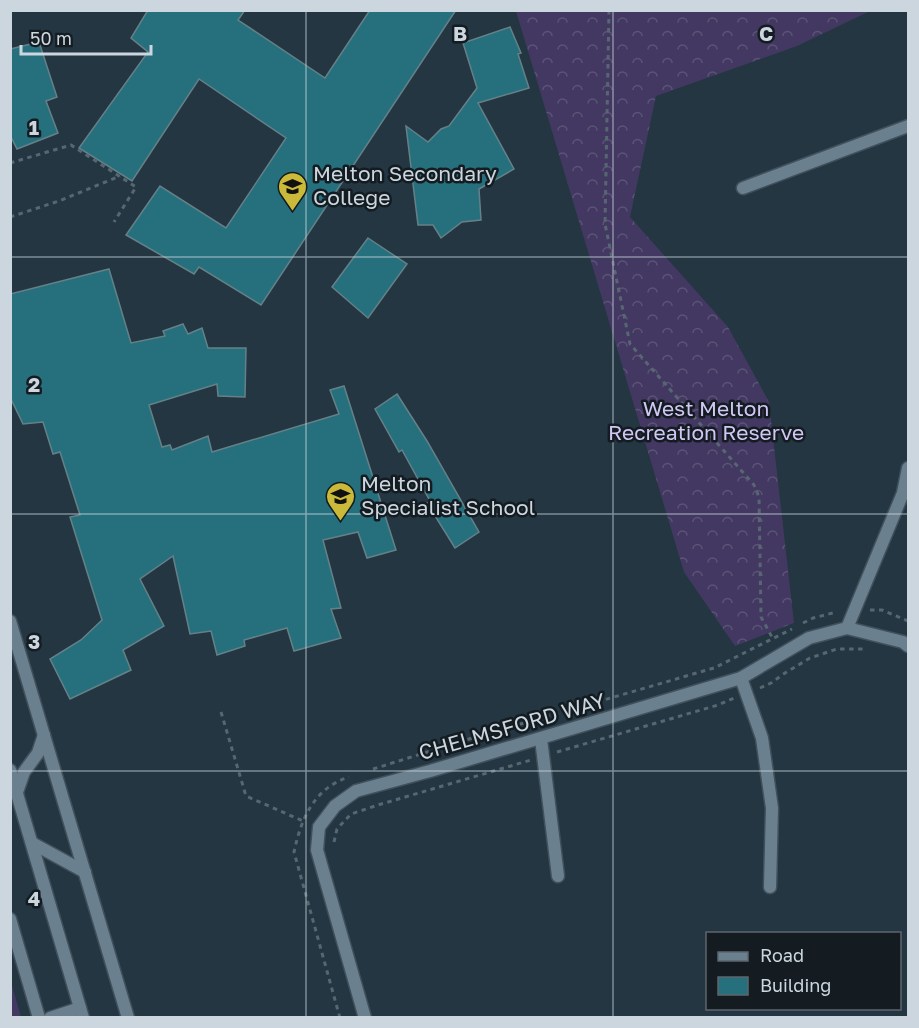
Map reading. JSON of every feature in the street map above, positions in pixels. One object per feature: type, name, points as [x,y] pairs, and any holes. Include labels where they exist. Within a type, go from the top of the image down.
[{"type":"street","points":[[743,188],[909,126]]},
{"type":"street","points":[[847,628],[903,493],[909,468]]},
{"type":"street","points":[[10,621],[128,1017]]},
{"type":"street","name":"CHELMSFORD WAY","points":[[365,1017],[317,850],[319,827],[335,806],[356,791],[541,739],[741,678],[809,638],[847,628],[903,642],[909,646]]},
{"type":"street","points":[[741,678],[762,738],[771,808],[770,887]]},
{"type":"street","points":[[17,792],[24,772],[38,753],[44,735]]},
{"type":"street","points":[[541,739],[558,876]]},
{"type":"street","points":[[10,770],[81,1013],[50,1017]]},
{"type":"street","points":[[32,843],[85,872]]},
{"type":"street","points":[[10,919],[39,1017]]},
{"type":"path","points":[[609,10],[605,224],[630,344],[754,485],[759,497],[761,617],[772,639]]},
{"type":"path","points":[[10,164],[72,145],[136,187],[114,222]]},
{"type":"path","points":[[10,217],[59,201],[120,176]]},
{"type":"path","points":[[221,712],[246,796],[303,820]]},
{"type":"green space","name":"West Melton Recreation Reserve","points":[[516,11],[870,11],[797,46],[656,96],[630,217],[728,327],[769,402],[794,623],[735,646],[684,572]]},
{"type":"green space","points":[[11,982],[21,1017],[11,1017]]},
{"type":"building","points":[[148,10],[245,10],[238,20],[325,78],[370,10],[456,10],[261,305],[199,267],[194,274],[126,235],[160,186],[226,228],[286,138],[199,79],[132,181],[79,148],[148,52],[131,38]]},
{"type":"building","points":[[510,27],[521,53],[518,54],[529,88],[478,103],[514,169],[479,189],[481,220],[462,222],[441,238],[433,225],[418,225],[406,126],[428,142],[441,129],[449,126],[477,88],[463,43]]},
{"type":"building","points":[[39,42],[57,97],[46,101],[58,133],[17,149],[10,135],[10,49]]},
{"type":"building","points":[[368,238],[407,264],[368,318],[332,287]]},
{"type":"building","points":[[109,269],[131,343],[165,336],[163,331],[183,324],[188,334],[202,328],[208,348],[246,348],[245,397],[218,396],[217,384],[149,405],[162,447],[170,445],[172,450],[208,436],[212,452],[339,414],[330,390],[344,386],[396,550],[367,558],[358,532],[323,540],[341,608],[331,609],[341,638],[294,651],[287,628],[244,640],[245,646],[217,655],[211,631],[190,634],[173,556],[140,579],[164,626],[123,650],[131,670],[70,699],[50,659],[81,640],[102,620],[70,517],[80,515],[60,452],[53,454],[43,422],[23,424],[10,397],[10,294]]},
{"type":"building","points":[[397,394],[479,532],[455,548],[427,503],[430,501],[402,450],[399,452],[375,409]]},
{"type":"place","name":"Melton Secondary College","points":[[292,212]]},
{"type":"place","name":"Melton Specialist School","points":[[340,522]]}]
